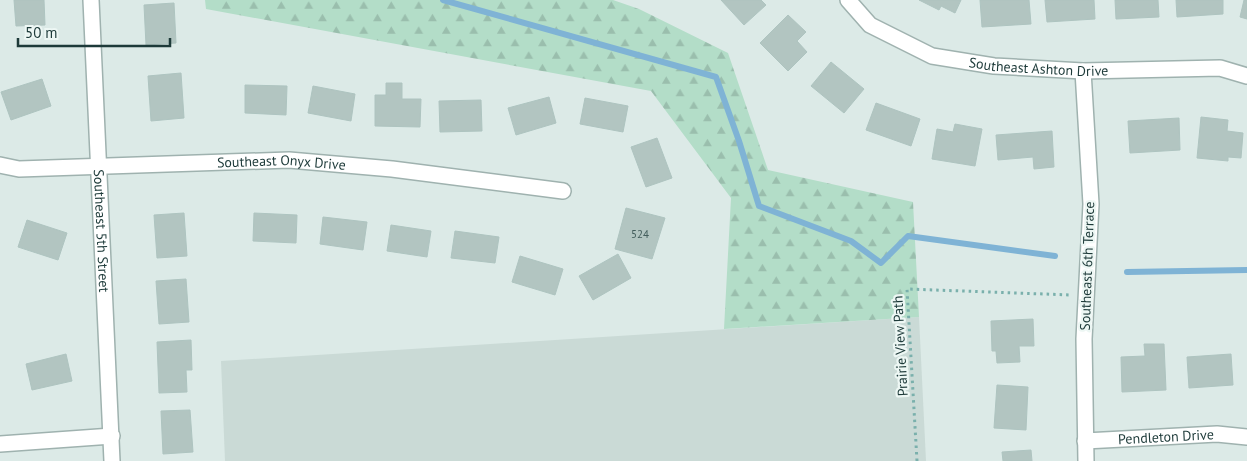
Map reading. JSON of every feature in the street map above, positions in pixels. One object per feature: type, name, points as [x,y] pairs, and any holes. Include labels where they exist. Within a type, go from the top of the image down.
[{"type":"street","name":"Southeast 5th Street","points":[[91,0],[112,461]]},
{"type":"street","name":"Southeast Ashton Drive","points":[[848,0],[870,25],[932,56],[994,66],[1083,71],[1220,68],[1247,76]]},
{"type":"street","name":"Southeast 6th Terrace","points":[[1083,71],[1091,204],[1084,338],[1086,461]]},
{"type":"street","name":"Southeast Onyx Drive","points":[[0,165],[19,169],[289,160],[392,169],[563,191]]},
{"type":"street","name":"Pendleton Drive","points":[[1086,441],[1217,434],[1247,437]]},
{"type":"street","points":[[0,444],[112,436]]},
{"type":"path","name":"Prairie View Path","points":[[917,461],[907,289],[1086,296]]},
{"type":"shaded area","points":[[919,317],[926,461],[225,461],[221,361]]},
{"type":"green space","points":[[205,0],[613,0],[639,9],[728,53],[768,170],[913,202],[919,317],[724,329],[731,198],[651,91],[206,9]]},
{"type":"building","points":[[14,0],[44,0],[45,25],[16,26]]},
{"type":"building","points":[[721,0],[761,0],[766,5],[744,25]]},
{"type":"building","points":[[919,0],[961,0],[955,13],[941,6],[939,10]]},
{"type":"building","points":[[980,0],[1029,0],[1031,24],[982,27]]},
{"type":"building","points":[[1045,0],[1094,0],[1095,19],[1047,22]]},
{"type":"building","points":[[1115,0],[1158,0],[1159,17],[1116,19]]},
{"type":"building","points":[[1176,0],[1223,0],[1223,14],[1177,17]]},
{"type":"building","points":[[1244,0],[1247,0],[1247,19],[1240,17]]},
{"type":"building","points":[[174,3],[176,43],[146,45],[144,5]]},
{"type":"building","points":[[788,15],[806,32],[797,41],[807,52],[788,71],[760,43]]},
{"type":"building","points":[[831,62],[864,89],[844,113],[811,86]]},
{"type":"building","points":[[181,73],[184,118],[151,121],[148,76]]},
{"type":"building","points":[[42,79],[51,106],[11,120],[1,92]]},
{"type":"building","points":[[386,83],[402,83],[402,99],[421,99],[420,127],[375,126],[375,95],[386,95]]},
{"type":"building","points":[[245,85],[287,86],[286,115],[245,113]]},
{"type":"building","points":[[313,86],[355,94],[351,121],[308,113]]},
{"type":"building","points":[[549,97],[556,123],[516,135],[508,108]]},
{"type":"building","points":[[585,98],[628,106],[623,132],[580,124]]},
{"type":"building","points":[[481,100],[482,131],[440,132],[439,101]]},
{"type":"building","points":[[876,103],[920,119],[911,146],[866,130]]},
{"type":"building","points":[[1201,117],[1228,120],[1227,131],[1243,133],[1241,158],[1228,157],[1228,161],[1197,158]]},
{"type":"building","points":[[1179,118],[1180,150],[1130,153],[1128,121]]},
{"type":"building","points":[[955,124],[982,129],[975,166],[932,159],[937,129],[953,132]]},
{"type":"building","points":[[1052,131],[1054,167],[1034,169],[1033,157],[998,160],[996,135]]},
{"type":"building","points":[[657,138],[672,178],[646,187],[631,147]]},
{"type":"building","points":[[626,208],[665,218],[652,259],[615,249]]},
{"type":"building","points":[[184,213],[187,256],[157,258],[154,215]]},
{"type":"building","points":[[254,213],[297,215],[296,243],[253,241]]},
{"type":"building","points":[[323,217],[367,222],[363,250],[320,244]]},
{"type":"building","points":[[27,220],[67,233],[58,260],[18,247]]},
{"type":"building","points":[[391,225],[431,231],[427,257],[387,251]]},
{"type":"building","points":[[455,231],[499,237],[495,263],[451,258]]},
{"type":"building","points":[[618,254],[631,278],[593,300],[579,276]]},
{"type":"building","points":[[520,256],[563,269],[555,295],[512,282]]},
{"type":"building","points":[[186,279],[189,322],[159,324],[156,281]]},
{"type":"building","points":[[1033,319],[1034,346],[1019,346],[1020,362],[997,363],[996,351],[992,351],[991,321]]},
{"type":"building","points":[[191,340],[192,370],[186,370],[187,392],[159,393],[157,342]]},
{"type":"building","points":[[1144,344],[1164,344],[1166,390],[1122,392],[1121,357],[1145,356]]},
{"type":"building","points":[[66,354],[72,381],[32,390],[26,364]]},
{"type":"building","points":[[1231,354],[1233,385],[1189,388],[1187,357]]},
{"type":"building","points":[[997,385],[1028,387],[1026,430],[994,428]]},
{"type":"building","points":[[190,410],[193,452],[163,454],[161,411]]},
{"type":"building","points":[[1031,450],[1032,461],[1003,461],[1002,452]]},
{"type":"waterway","points":[[443,0],[716,77],[739,141],[759,206],[851,241],[881,263],[908,236],[1055,256]]},
{"type":"waterway","points":[[1127,272],[1247,270]]}]
